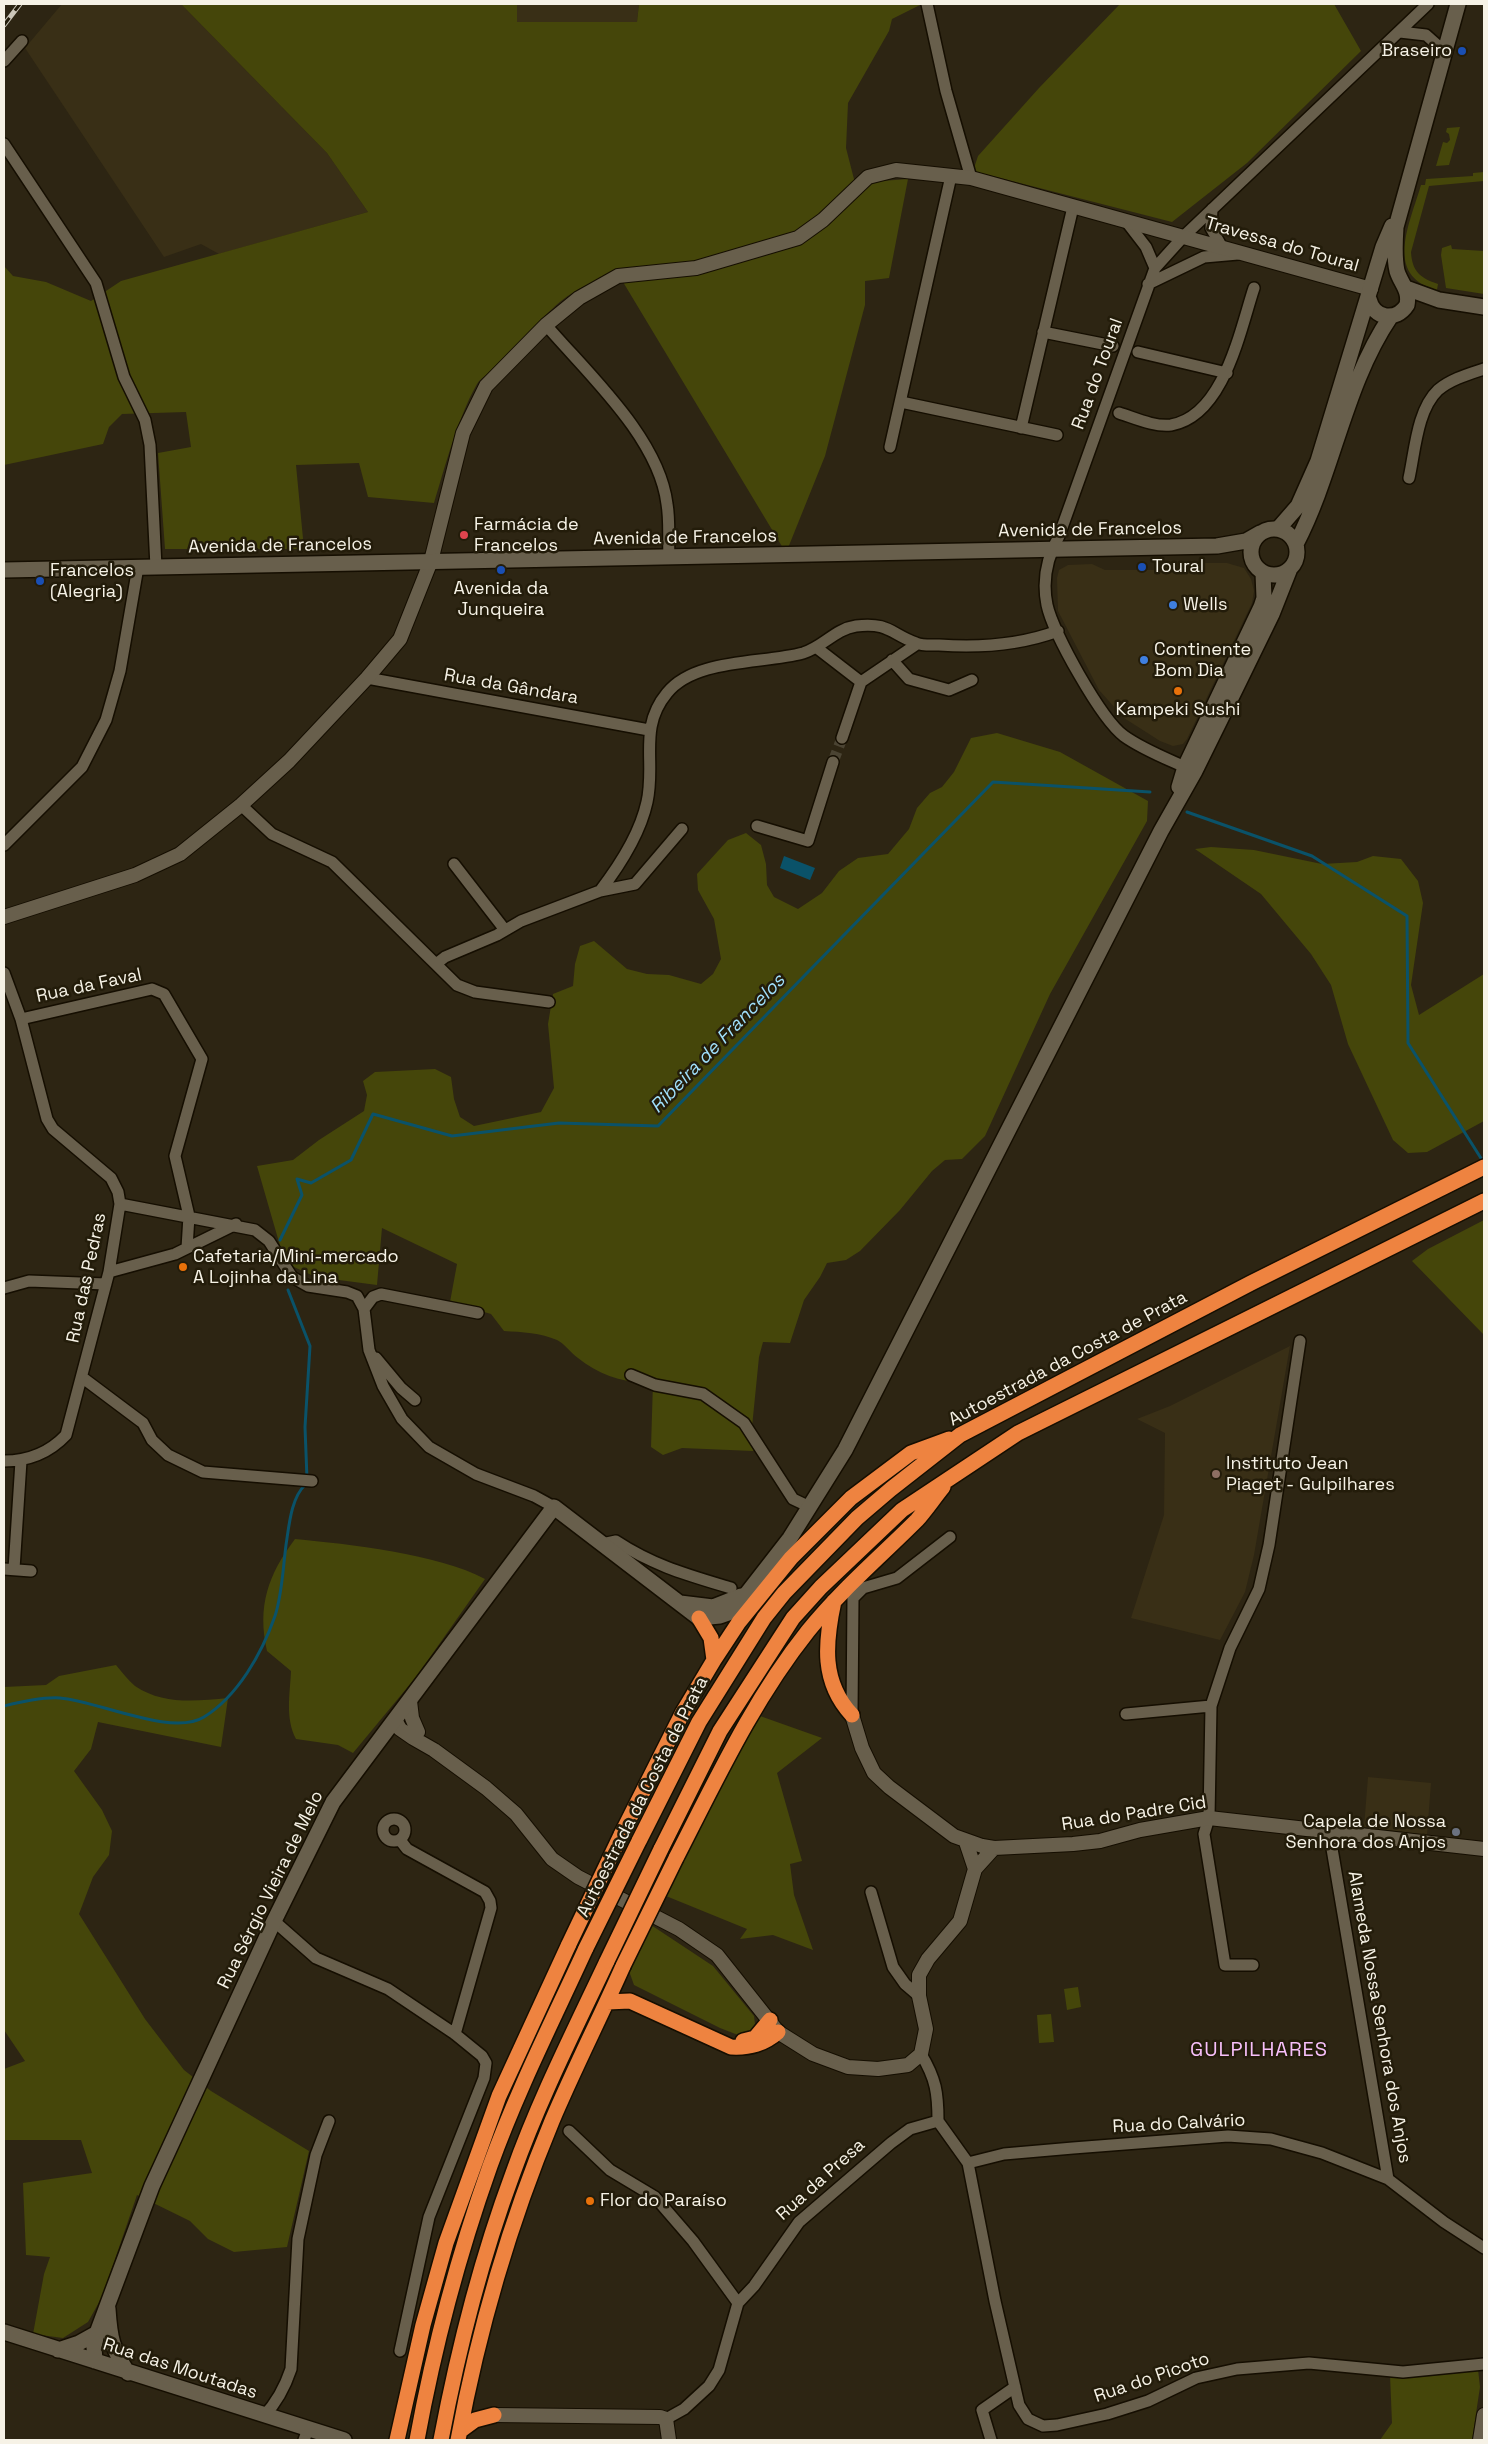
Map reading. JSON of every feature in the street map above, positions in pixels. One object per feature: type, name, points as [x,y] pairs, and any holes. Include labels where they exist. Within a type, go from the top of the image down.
[{"type":"highway","name":"Autoestrada da Costa de Prata","points":[[417,2440],[445,2308],[490,2165],[516,2100],[586,1948],[699,1722],[764,1618],[784,1593],[857,1518],[960,1435],[1251,1283],[1484,1167]]},
{"type":"highway","points":[[442,2440],[450,2391],[469,2315],[512,2173],[537,2112],[607,1961],[720,1731],[793,1618],[821,1587],[896,1515],[951,1476],[1018,1433],[1484,1201]]},
{"type":"highway","points":[[396,2439],[423,2325],[446,2243],[499,2096],[621,1835],[683,1712],[739,1622],[791,1558],[852,1498],[910,1453],[960,1435]]},
{"type":"highway","points":[[459,2436],[469,2390],[510,2239],[552,2122],[621,1971],[676,1858],[751,1715],[791,1652],[834,1600],[918,1519],[951,1476]]},
{"type":"highway","points":[[834,1600],[827,1633],[829,1667],[835,1694],[852,1715]]},
{"type":"highway","points":[[699,1618],[711,1638],[714,1660]]},
{"type":"highway","points":[[621,1971],[623,1984],[630,1992],[732,2040],[744,2042],[755,2038],[774,2026]]},
{"type":"highway","points":[[607,2002],[630,2001],[731,2047],[745,2048],[759,2044],[774,2026]]},
{"type":"highway","points":[[469,2390],[478,2406],[494,2415]]},
{"type":"highway","points":[[459,2436],[475,2420],[494,2415]]},
{"type":"main road","points":[[554,1507],[680,1603],[687,1612],[699,1618],[720,1616],[737,1610],[744,1602],[748,1592],[790,1538],[845,1450],[1231,698],[1272,614],[1288,570],[1296,559],[1296,544],[1316,502],[1353,391],[1371,347],[1408,299],[1404,285],[1397,272],[1395,250],[1400,211],[1458,4]]},
{"type":"main road","points":[[1278,530],[1298,506],[1318,461],[1383,248],[1400,211]]},
{"type":"main road","points":[[1439,300],[1397,313],[1379,314],[1374,310],[1371,291],[1378,280],[1390,277],[1439,300],[1484,307]]},
{"type":"main road","points":[[1172,810],[1185,767],[1264,598],[1263,574],[1252,560],[1251,545],[1260,533],[1272,529],[1289,535],[1296,544]]},
{"type":"main road","name":"Avenida de Francelos","points":[[4,570],[1217,546],[1246,541],[1260,533]]},
{"type":"main road","name":"Avenida de Francelos","points":[[1217,546],[1252,560]]},
{"type":"main road","points":[[1263,574],[1276,576],[1288,570]]},
{"type":"main road","name":"Rua Sérgio Vieira de Melo","points":[[128,2373],[103,2336],[108,2305],[152,2186],[274,1921],[333,1802],[554,1507]]},
{"type":"main road","points":[[680,1603],[713,1607],[748,1592]]},
{"type":"main road","name":"Rua das Moutadas","points":[[4,2332],[264,2416],[306,2435],[344,2440]]},
{"type":"main road","points":[[58,2350],[103,2336],[104,2350],[95,2361]]},
{"type":"street","points":[[927,4],[946,91],[971,178]]},
{"type":"street","name":"Rua do Toural","points":[[1185,767],[1124,736],[1110,723],[1079,673],[1058,631],[1047,603],[1045,570],[1051,550],[1059,536],[1148,284],[1156,268],[1212,208],[1428,4]]},
{"type":"street","points":[[1400,32],[1426,35],[1444,51]]},
{"type":"street","points":[[4,61],[22,41]]},
{"type":"street","points":[[4,144],[96,283],[124,377],[145,420],[150,445],[156,567]]},
{"type":"street","points":[[4,917],[135,875],[180,854],[241,805],[289,761],[367,678],[400,638],[431,561],[463,433],[486,386],[546,325],[579,298],[618,276],[696,268],[798,238],[823,220],[868,177],[896,170],[971,178],[1183,237]]},
{"type":"street","points":[[890,447],[951,176]]},
{"type":"street","points":[[1021,428],[1042,332],[1073,207]]},
{"type":"street","points":[[1212,208],[1211,228],[1222,249]]},
{"type":"street","points":[[1126,221],[1146,247],[1156,268]]},
{"type":"street","name":"Travessa do Toural","points":[[1183,237],[1371,291]]},
{"type":"street","points":[[1148,284],[1204,257],[1240,254]]},
{"type":"street","points":[[1119,413],[1156,424],[1171,425],[1191,418],[1204,407],[1227,373],[1254,288]]},
{"type":"street","points":[[546,325],[633,426],[653,457],[668,503],[669,557]]},
{"type":"street","points":[[1042,332],[1114,346]]},
{"type":"street","points":[[1138,352],[1227,373]]},
{"type":"street","points":[[1408,478],[1423,414],[1438,391],[1460,377],[1484,369]]},
{"type":"street","points":[[901,402],[1057,435]]},
{"type":"street","points":[[4,845],[82,767],[106,720],[120,671],[138,567]]},
{"type":"street","points":[[600,891],[612,875],[640,826],[648,800],[649,730],[657,708],[668,691],[687,678],[713,668],[801,653],[817,648],[835,633],[856,626],[885,626],[918,644],[962,646],[1019,643],[1058,631]]},
{"type":"street","points":[[842,738],[861,682],[918,644]]},
{"type":"street","points":[[817,648],[861,682]]},
{"type":"street","points":[[892,660],[909,679],[949,690],[972,680]]},
{"type":"street","name":"Rua da Gândara","points":[[367,678],[649,730]]},
{"type":"street","points":[[757,826],[808,841],[833,762]]},
{"type":"street","points":[[241,805],[272,834],[332,862],[457,985],[475,992],[549,1002]]},
{"type":"street","points":[[436,964],[521,921],[600,891],[635,884],[682,829]]},
{"type":"street","points":[[454,864],[505,930]]},
{"type":"street","name":"Rua das Pedras","points":[[4,973],[21,1019],[47,1119],[53,1129],[111,1178],[118,1192],[120,1204],[109,1272],[83,1378],[66,1435],[53,1448],[21,1461],[4,1461]]},
{"type":"street","name":"Rua da Faval","points":[[21,1019],[152,989],[164,994],[202,1059],[175,1156],[189,1216],[188,1248]]},
{"type":"street","points":[[120,1204],[236,1224],[255,1230],[269,1240],[292,1277],[308,1286],[347,1292],[357,1296],[364,1309],[369,1350],[383,1386],[402,1419],[429,1447],[476,1474],[534,1496],[554,1507]]},
{"type":"street","points":[[109,1272],[175,1254],[236,1224]]},
{"type":"street","points":[[4,1288],[29,1281],[106,1284]]},
{"type":"street","points":[[364,1309],[373,1297],[381,1294],[478,1314]]},
{"type":"street","points":[[1252,1965],[1225,1965],[1204,1834],[1209,1818],[1211,1706],[1230,1648],[1260,1589],[1270,1545],[1300,1340]]},
{"type":"street","points":[[369,1350],[401,1388],[415,1400]]},
{"type":"street","points":[[631,1375],[655,1384],[703,1394],[744,1423],[793,1499],[810,1507]]},
{"type":"street","points":[[83,1378],[143,1423],[152,1440],[168,1455],[203,1472],[307,1481]]},
{"type":"street","points":[[21,1461],[9,1569],[31,1571]]},
{"type":"street","points":[[852,1715],[854,1598],[863,1588],[897,1578],[950,1537]]},
{"type":"street","points":[[602,1544],[616,1541],[636,1554],[667,1569],[731,1588]]},
{"type":"street","points":[[410,1701],[416,1735]]},
{"type":"street","points":[[1126,1714],[1211,1706]]},
{"type":"street","name":"Rua do Padre Cid","points":[[852,1715],[862,1748],[874,1773],[916,1808],[954,1836],[966,1842],[994,1848],[1100,1841],[1140,1830],[1209,1818],[1329,1831],[1397,1841],[1484,1849]]},
{"type":"street","points":[[395,1720],[400,1729],[416,1735],[486,1788],[516,1814],[552,1859],[578,1877],[679,1929],[717,1955],[774,2026],[813,2054],[848,2067],[878,2068],[908,2065],[921,2054],[926,2029],[919,1996],[920,1975],[928,1959],[960,1921],[975,1869],[994,1848]]},
{"type":"street","points":[[380,1740],[416,1735]]},
{"type":"street","name":"Alameda Nossa Senhora dos Anjos","points":[[1329,1831],[1388,2179]]},
{"type":"street","points":[[400,1840],[407,1850],[484,1892],[492,1908],[455,2034]]},
{"type":"street","points":[[966,1842],[975,1869]]},
{"type":"street","points":[[871,1892],[893,1967],[905,1984],[919,1996]]},
{"type":"street","points":[[274,1921],[316,1958],[350,1975],[388,1989],[455,2034],[482,2056],[486,2062],[486,2070],[428,2217],[400,2351]]},
{"type":"street","points":[[921,2054],[933,2074],[938,2095],[938,2122]]},
{"type":"street","points":[[264,2416],[275,2404],[286,2384],[291,2369],[298,2239],[316,2155],[329,2121]]},
{"type":"street","name":"Rua do Picoto","points":[[938,2122],[968,2163],[995,2301],[1019,2405],[1028,2419],[1043,2426],[1075,2422],[1107,2414],[1148,2401],[1196,2378],[1237,2369],[1309,2364],[1403,2372],[1484,2364]]},
{"type":"street","name":"Rua da Presa","points":[[666,2419],[684,2409],[709,2386],[720,2370],[738,2303],[754,2286],[799,2222],[831,2192],[910,2129],[938,2122]]},
{"type":"street","points":[[568,2131],[610,2170],[655,2197],[693,2241],[738,2303]]},
{"type":"street","name":"Rua do Calvário","points":[[968,2163],[1004,2154],[1228,2136],[1271,2139],[1298,2145],[1388,2179],[1444,2222],[1484,2248]]},
{"type":"street","points":[[991,2440],[982,2410],[1015,2387]]},
{"type":"street","points":[[494,2415],[652,2416],[666,2419],[669,2440]]},
{"type":"street","points":[[1480,2440],[1484,2415]]},
{"type":"shaded area","points":[[62,4],[181,4],[327,153],[368,212],[219,254],[201,244],[164,257],[25,48]]},
{"type":"shaded area","points":[[181,4],[517,4],[517,22],[637,22],[639,4],[922,4],[892,19],[889,31],[848,103],[846,148],[855,183],[908,179],[889,278],[865,281],[865,305],[825,456],[786,553],[620,277],[600,281],[566,297],[552,309],[514,351],[479,381],[470,397],[458,427],[434,503],[368,497],[359,463],[296,465],[304,549],[165,549],[158,453],[191,447],[186,412],[122,414],[109,427],[103,444],[4,465],[4,266],[13,276],[46,282],[91,301],[121,281],[368,212],[327,153]]},
{"type":"shaded area","points":[[517,4],[639,4],[637,22],[516,22]]},
{"type":"shaded area","points":[[1120,4],[1334,4],[1361,51],[1247,163],[1172,222],[973,171],[978,156],[1039,88]]},
{"type":"shaded area","points":[[1460,127],[1449,165],[1436,166],[1443,142],[1447,143],[1450,140],[1449,134],[1446,132],[1447,128]]},
{"type":"shaded area","points":[[1484,172],[1484,181],[1429,186],[1411,252],[1415,269],[1426,279],[1438,284],[1437,290],[1420,283],[1410,273],[1405,261],[1405,247],[1411,215],[1421,185],[1425,185],[1426,179],[1473,176],[1473,173]]},
{"type":"shaded area","points":[[1451,245],[1452,249],[1484,251],[1484,294],[1446,288],[1441,255],[1442,248]]},
{"type":"shaded area","points":[[1171,563],[1227,563],[1244,568],[1251,579],[1254,591],[1252,603],[1187,739],[1183,744],[1173,746],[1160,741],[1124,718],[1099,690],[1058,611],[1057,578],[1059,570],[1068,565],[1092,564],[1105,570],[1157,570]]},
{"type":"shaded area","points":[[997,733],[1060,752],[1148,801],[1147,821],[1050,994],[985,1136],[962,1159],[945,1160],[932,1171],[900,1210],[860,1251],[846,1260],[827,1263],[804,1300],[790,1343],[763,1342],[759,1357],[752,1427],[760,1443],[753,1451],[682,1448],[663,1455],[651,1447],[653,1382],[623,1380],[604,1374],[586,1364],[557,1340],[538,1334],[504,1331],[491,1314],[450,1302],[457,1264],[382,1228],[377,1285],[316,1277],[285,1263],[257,1166],[293,1160],[319,1140],[364,1111],[367,1095],[363,1081],[375,1072],[435,1069],[451,1077],[454,1099],[460,1117],[474,1126],[541,1112],[554,1088],[548,1024],[553,994],[573,986],[575,964],[580,946],[594,941],[627,969],[647,974],[669,975],[701,984],[713,974],[721,959],[714,919],[698,890],[697,874],[728,840],[746,833],[761,845],[766,864],[767,885],[774,897],[798,909],[822,893],[839,871],[858,858],[888,854],[909,829],[917,808],[930,793],[942,787],[954,772],[971,738]]},
{"type":"shaded area","points":[[1211,847],[1254,850],[1322,864],[1357,862],[1373,856],[1401,859],[1418,881],[1423,903],[1411,985],[1419,1015],[1484,974],[1484,1121],[1427,1152],[1408,1153],[1393,1140],[1348,1044],[1331,985],[1311,954],[1261,894],[1195,849]]},
{"type":"shaded area","points":[[1484,1220],[1484,1335],[1412,1261],[1428,1249]]},
{"type":"shaded area","name":"Instituto Jean Piaget - Gulpilhares","points":[[1290,1346],[1254,1555],[1245,1592],[1220,1640],[1131,1618],[1164,1515],[1165,1433],[1137,1419],[1170,1406]]},
{"type":"shaded area","points":[[295,1539],[366,1547],[419,1557],[466,1570],[485,1579],[416,1677],[353,1753],[338,1745],[296,1739],[289,1714],[291,1671],[267,1651],[263,1620],[267,1592],[278,1565]]},
{"type":"shaded area","points":[[116,1665],[135,1686],[157,1696],[180,1700],[228,1698],[221,1747],[98,1722],[91,1749],[74,1771],[102,1810],[112,1831],[109,1855],[93,1877],[79,1914],[145,2019],[184,2070],[211,2091],[309,2151],[287,2247],[234,2252],[208,2239],[190,2221],[137,2195],[102,2297],[88,2322],[63,2338],[33,2334],[44,2274],[50,2257],[26,2255],[23,2183],[92,2173],[81,2140],[4,2140],[4,2069],[25,2061],[4,2030],[4,1687],[46,1685],[59,1676]]},
{"type":"shaded area","points":[[760,1716],[822,1738],[777,1773],[802,1861],[790,1864],[794,1895],[813,1950],[773,1935],[740,1939],[747,1929],[666,1896],[734,1758]]},
{"type":"shaded area","points":[[1368,1777],[1431,1783],[1427,1835],[1364,1827]]},
{"type":"shaded area","points":[[651,1925],[713,1966],[754,2016],[755,2024],[749,2033],[738,2035],[720,2028],[634,1985],[629,1971]]},
{"type":"shaded area","points":[[1078,1987],[1081,2007],[1067,2010],[1064,1989]]},
{"type":"shaded area","points":[[1051,2014],[1054,2042],[1039,2043],[1037,2015]]},
{"type":"shaded area","points":[[1478,2369],[1480,2387],[1472,2440],[1380,2440],[1392,2423],[1390,2375]]},
{"type":"water","points":[[784,856],[815,868],[810,880],[780,868]]},
{"type":"waterway","name":"Ribeira de Francelos","points":[[280,1240],[302,1195],[297,1179],[311,1183],[351,1160],[373,1114],[452,1136],[559,1123],[658,1126],[993,782],[1150,792]]},
{"type":"waterway","name":"Ribeira de Francelos","points":[[1187,812],[1312,856],[1407,916],[1408,1043],[1484,1163]]},
{"type":"waterway","name":"Ribeira de Francelos","points":[[288,1290],[310,1346],[305,1427],[307,1479]]},
{"type":"waterway","name":"Ribeira de Francelos","points":[[4,1706],[24,1701],[60,1698],[76,1700],[154,1721],[190,1722],[204,1717],[228,1698],[238,1686],[256,1659],[270,1630],[279,1599],[291,1513],[297,1497],[305,1485]]},
{"type":"tunnel","points":[[833,762],[842,738]]},
{"type":"railway","points":[[4,25],[20,4]]},
{"type":"place","name":"Braseiro","points":[[1462,51]]},
{"type":"place","name":"Farmácia de Francelos","points":[[464,535]]},
{"type":"place","name":"Toural","points":[[1142,567]]},
{"type":"place","name":"Avenida da Junqueira","points":[[501,570]]},
{"type":"place","name":"Francelos (Alegria)","points":[[40,581]]},
{"type":"place","name":"Wells","points":[[1173,605]]},
{"type":"place","name":"Continente Bom Dia","points":[[1144,660]]},
{"type":"place","name":"Kampeki Sushi","points":[[1178,691]]},
{"type":"place","name":"Cafetaria/Mini-mercado A Lojinha da Lina","points":[[183,1267]]},
{"type":"place","name":"Instituto Jean Piaget - Gulpilhares","points":[[1216,1474]]},
{"type":"place","name":"Capela de Nossa Senhora dos Anjos","points":[[1456,1832]]},
{"type":"place","name":"Flor do Paraíso","points":[[590,2201]]},
{"type":"district","name":"GULPILHARES","points":[[1259,2051]]}]
